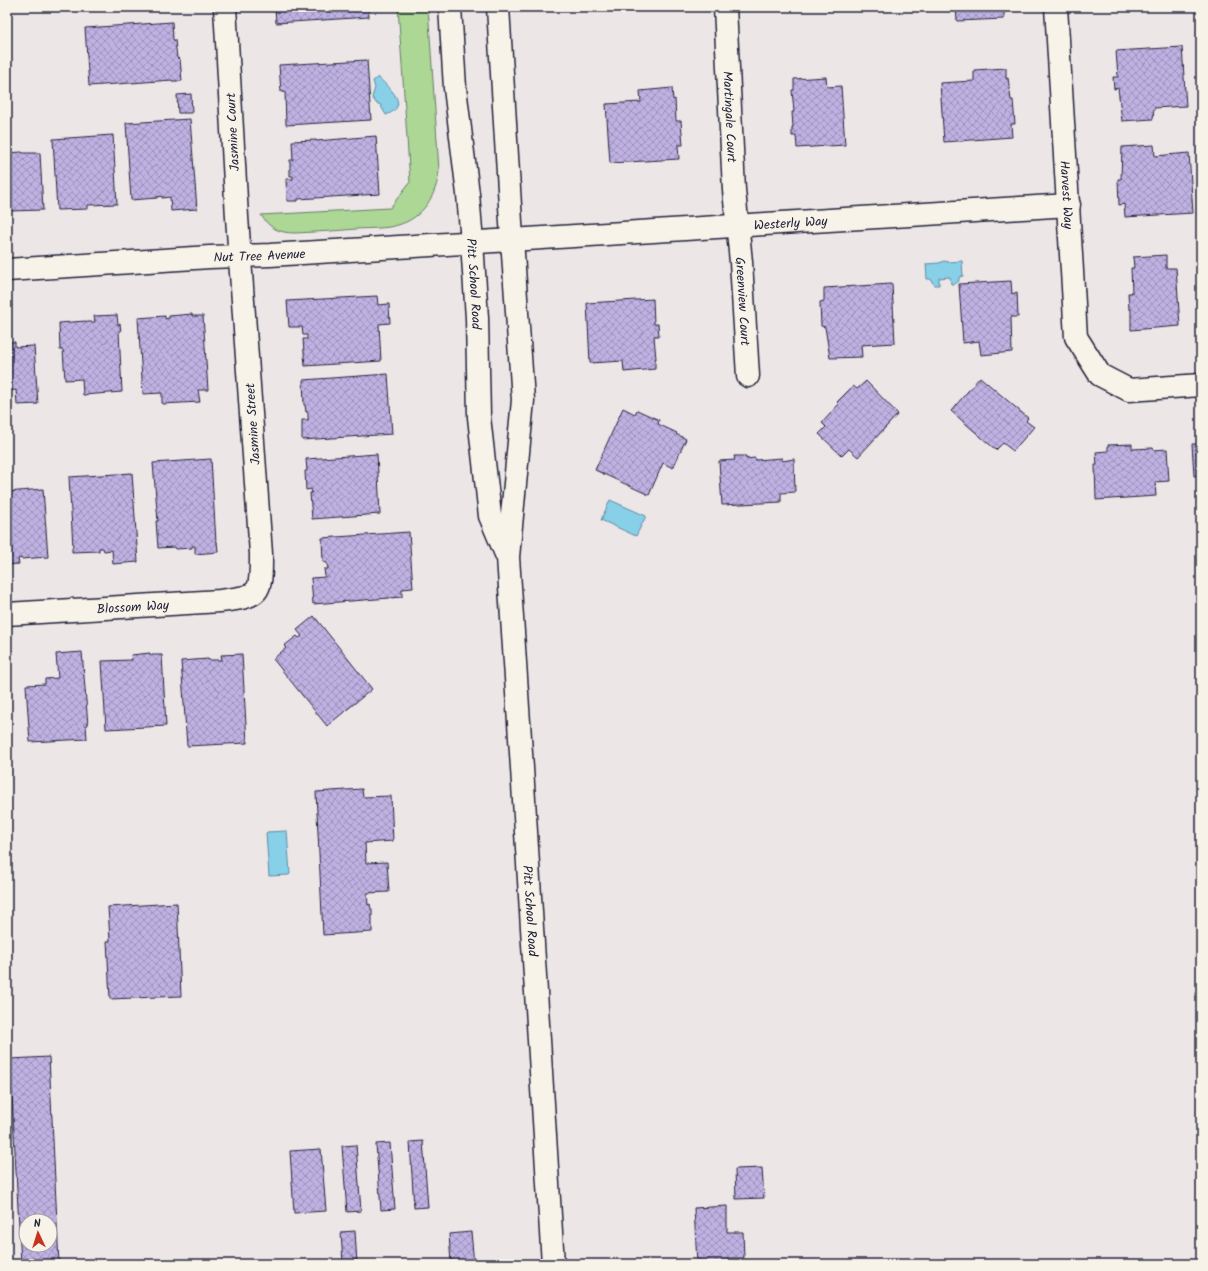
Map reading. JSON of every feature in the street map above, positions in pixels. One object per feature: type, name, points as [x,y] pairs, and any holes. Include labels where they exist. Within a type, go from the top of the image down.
[{"type":"street","name":"Jasmine Court","points":[[225,7],[241,256]]},
{"type":"street","name":"Pitt School Road","points":[[450,7],[455,88],[468,194],[472,242],[477,318],[479,417],[490,516],[508,557]]},
{"type":"street","name":"Pitt School Road","points":[[498,7],[523,400],[508,557],[553,1264]]},
{"type":"street","name":"Martingale Court","points":[[725,7],[737,226]]},
{"type":"street","name":"Harvest Way","points":[[1056,7],[1076,337],[1100,375],[1129,390],[1201,385]]},
{"type":"street","name":"Westerly Way","points":[[512,239],[1069,205]]},
{"type":"street","name":"Greenview Court","points":[[737,226],[748,376]]},
{"type":"street","name":"Nut Tree Avenue","points":[[7,270],[512,239]]},
{"type":"street","name":"Jasmine Street","points":[[241,256],[261,554],[261,583],[257,592]]},
{"type":"street","name":"Blossom Way","points":[[7,614],[220,602],[239,599],[257,592]]},
{"type":"green space","points":[[398,7],[428,7],[439,170],[438,179],[432,197],[415,217],[398,225],[377,228],[295,233],[275,229],[264,220],[261,215],[390,208],[410,182]]},
{"type":"water","points":[[378,77],[392,91],[398,101],[394,111],[386,115],[381,105],[376,103],[372,97],[375,88],[373,81]]},
{"type":"water","points":[[944,261],[962,261],[963,276],[959,277],[959,281],[955,284],[951,284],[950,277],[939,278],[939,285],[935,285],[931,279],[927,279],[926,264]]},
{"type":"water","points":[[610,500],[646,516],[636,536],[601,520]]},
{"type":"water","points":[[287,831],[290,874],[269,876],[266,833]]},
{"type":"building","points":[[65,7],[95,7],[65,9]]},
{"type":"building","points":[[275,7],[368,7],[369,17],[276,23]]},
{"type":"building","points":[[956,7],[1004,7],[1004,19],[957,21]]},
{"type":"building","points":[[172,22],[173,40],[175,40],[177,58],[180,59],[182,81],[172,80],[89,86],[85,28]]},
{"type":"building","points":[[1182,47],[1186,106],[1154,108],[1153,119],[1122,121],[1118,88],[1114,89],[1113,77],[1118,77],[1116,51]]},
{"type":"building","points":[[367,60],[371,120],[286,125],[285,92],[281,92],[279,65]]},
{"type":"building","points":[[1006,68],[1006,79],[1008,78],[1011,100],[1013,100],[1015,124],[1011,124],[1012,137],[944,142],[940,83],[974,81],[974,70]]},
{"type":"building","points":[[826,77],[827,87],[841,86],[845,145],[797,148],[796,136],[792,136],[792,112],[794,112],[792,90],[794,90],[794,79]]},
{"type":"building","points":[[672,88],[673,100],[675,99],[676,121],[681,121],[683,145],[678,145],[679,159],[610,163],[606,104],[641,102],[640,91]]},
{"type":"building","points":[[191,94],[192,113],[178,113],[177,95]]},
{"type":"building","points":[[190,119],[197,209],[171,211],[170,197],[162,198],[162,196],[157,198],[131,200],[126,123]]},
{"type":"building","points":[[113,135],[117,204],[88,205],[88,209],[57,210],[53,139]]},
{"type":"building","points":[[376,136],[380,194],[287,201],[286,179],[293,179],[293,176],[290,176],[290,160],[293,160],[292,141],[316,141]]},
{"type":"building","points":[[1154,145],[1155,156],[1189,153],[1193,213],[1125,217],[1124,204],[1119,205],[1118,179],[1121,179],[1122,147]]},
{"type":"building","points":[[7,153],[40,153],[43,210],[9,211],[10,216],[7,216]]},
{"type":"building","points":[[1166,255],[1166,268],[1176,268],[1180,326],[1131,330],[1131,309],[1129,309],[1128,293],[1132,293],[1131,268],[1134,268],[1133,257]]},
{"type":"building","points":[[1011,281],[1012,294],[1017,292],[1018,317],[1011,317],[1012,352],[981,355],[979,341],[963,343],[959,284]]},
{"type":"building","points":[[892,284],[895,343],[861,345],[862,357],[830,358],[825,327],[821,326],[820,302],[824,301],[824,288]]},
{"type":"building","points":[[377,296],[378,305],[389,304],[390,323],[379,324],[381,361],[305,366],[303,339],[307,339],[307,335],[303,335],[302,327],[289,327],[287,301]]},
{"type":"building","points":[[653,299],[654,324],[658,324],[659,336],[654,336],[656,359],[655,369],[624,372],[623,361],[590,363],[587,303]]},
{"type":"building","points":[[192,314],[192,316],[203,316],[208,390],[198,390],[200,402],[162,404],[162,393],[143,394],[138,318],[165,316],[165,319],[169,318],[169,316]]},
{"type":"building","points":[[117,315],[118,325],[120,324],[121,331],[119,331],[122,392],[83,395],[82,379],[65,380],[63,350],[60,350],[59,323],[86,321],[95,322],[94,316]]},
{"type":"building","points":[[7,342],[15,342],[15,347],[34,346],[38,404],[17,405],[16,390],[7,391]]},
{"type":"building","points":[[388,374],[392,434],[302,440],[302,420],[308,420],[308,412],[306,412],[304,405],[303,380]]},
{"type":"building","points":[[980,377],[1028,418],[1026,421],[1034,427],[1013,451],[1003,443],[996,450],[951,411]]},
{"type":"building","points":[[866,381],[898,414],[858,457],[849,449],[842,456],[819,434],[826,427],[822,423],[839,404],[837,402],[853,386],[857,389]]},
{"type":"building","points":[[623,408],[635,414],[637,410],[659,420],[658,424],[686,439],[673,468],[663,463],[649,495],[595,470]]},
{"type":"building","points":[[1132,444],[1132,449],[1167,449],[1169,481],[1155,482],[1156,496],[1096,500],[1096,452],[1108,451],[1108,445]]},
{"type":"building","points":[[1192,444],[1201,444],[1201,476],[1194,476]]},
{"type":"building","points":[[377,454],[380,514],[312,519],[310,493],[312,493],[311,489],[306,490],[306,459]]},
{"type":"building","points":[[734,456],[746,456],[746,459],[755,458],[756,460],[782,458],[782,461],[794,459],[795,492],[781,493],[781,502],[722,505],[719,461],[735,460]]},
{"type":"building","points":[[211,459],[216,542],[217,541],[218,552],[195,554],[195,546],[192,546],[192,548],[176,549],[175,547],[158,548],[156,521],[158,521],[153,463]]},
{"type":"building","points":[[132,473],[138,562],[113,564],[112,550],[104,551],[103,548],[99,548],[99,551],[72,552],[69,477]]},
{"type":"building","points":[[43,489],[48,557],[21,558],[18,559],[19,564],[7,565],[7,492]]},
{"type":"building","points":[[409,532],[413,588],[402,589],[402,597],[313,604],[311,578],[325,577],[324,569],[328,569],[327,563],[323,562],[322,538]]},
{"type":"building","points":[[314,616],[372,689],[327,726],[273,659],[286,648],[284,646],[297,636],[299,638],[302,636],[297,630]]},
{"type":"building","points":[[82,652],[88,725],[86,725],[87,739],[30,742],[26,685],[45,684],[45,679],[58,678],[56,654]]},
{"type":"building","points":[[150,653],[150,655],[162,655],[166,726],[106,729],[102,661],[132,660],[131,655]]},
{"type":"building","points":[[242,654],[247,743],[187,746],[181,661],[208,659],[222,660],[221,655]]},
{"type":"building","points":[[362,789],[363,797],[391,796],[393,841],[365,843],[366,863],[387,862],[389,892],[367,893],[368,905],[370,904],[372,909],[372,932],[323,935],[316,792]]},
{"type":"building","points":[[177,903],[181,996],[110,999],[107,941],[110,941],[108,907]]},
{"type":"building","points":[[49,1057],[57,1213],[18,1213],[10,1059]]},
{"type":"building","points":[[423,1141],[428,1207],[414,1208],[410,1142]]},
{"type":"building","points":[[390,1143],[395,1209],[381,1210],[376,1144]]},
{"type":"building","points":[[356,1145],[361,1211],[347,1212],[342,1146]]},
{"type":"building","points":[[321,1149],[326,1211],[294,1213],[290,1151]]},
{"type":"building","points":[[762,1168],[764,1198],[736,1199],[735,1169]]},
{"type":"building","points":[[727,1206],[727,1232],[743,1232],[744,1258],[729,1258],[729,1264],[697,1264],[694,1208]]},
{"type":"building","points":[[355,1231],[357,1264],[343,1264],[341,1232]]},
{"type":"building","points":[[471,1232],[474,1264],[451,1264],[449,1234]]},
{"type":"building","points":[[58,1243],[59,1264],[21,1264],[20,1253],[58,1253]]}]
